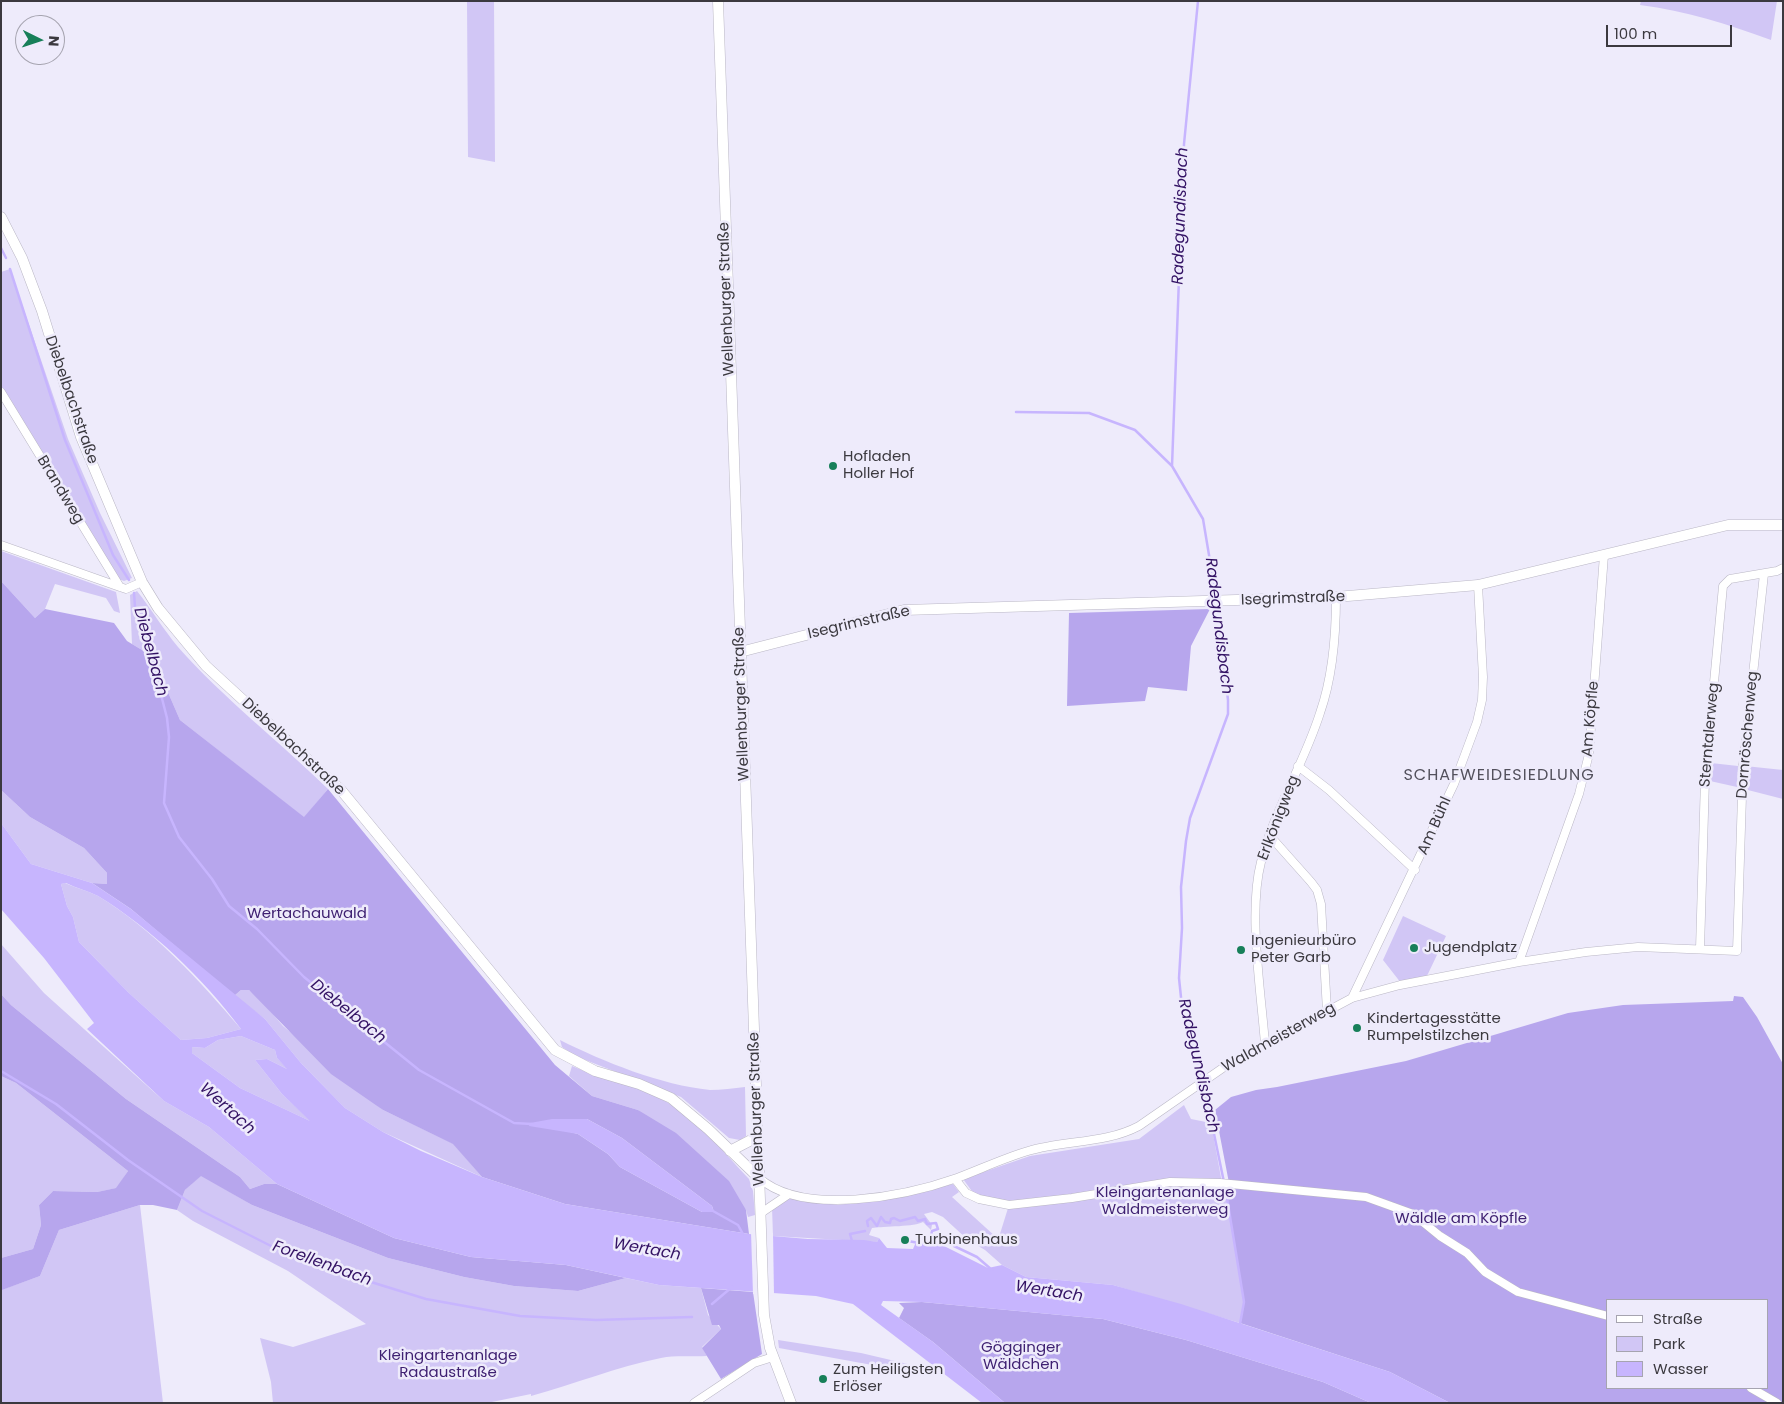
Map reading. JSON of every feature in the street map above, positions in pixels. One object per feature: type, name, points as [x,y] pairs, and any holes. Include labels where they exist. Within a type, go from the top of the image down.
[{"type":"street","name":"Wellenburger Straße","points":[[718,1],[763,1304],[773,1357],[791,1403]]},
{"type":"street","name":"Diebelbachstraße","points":[[1,217],[22,258],[42,311],[81,437],[142,582],[170,626],[206,666],[342,790],[555,1050],[595,1071],[639,1084],[671,1098],[708,1129],[759,1178]]},
{"type":"street","name":"Brandweg","points":[[1,392],[120,587]]},
{"type":"street","name":"Isegrimstraße","points":[[740,652],[904,610],[1336,597],[1478,585],[1728,525],[1783,525]]},
{"type":"street","points":[[1,545],[126,589],[142,582]]},
{"type":"street","name":"Am Köpfle","points":[[1519,962],[1579,794],[1589,754],[1604,555]]},
{"type":"street","name":"Sterntalerweg","points":[[1700,949],[1705,779],[1723,586],[1730,579],[1764,574],[1783,568]]},
{"type":"street","name":"Dornröschenweg","points":[[1700,949],[1737,951],[1742,773],[1764,574]]},
{"type":"street","name":"Am Bühl","points":[[1352,998],[1415,870],[1469,746],[1482,700],[1478,585]]},
{"type":"street","name":"Erlkönigweg","points":[[1265,1044],[1256,911],[1261,861],[1315,727],[1327,690],[1332,663],[1336,597]]},
{"type":"street","points":[[1298,766],[1329,790],[1415,870]]},
{"type":"street","points":[[1270,836],[1317,890],[1321,904],[1327,1011]]},
{"type":"street","name":"Waldmeisterweg","points":[[759,1178],[770,1186],[789,1194],[838,1201],[887,1195],[955,1179],[1030,1151],[1123,1134],[1199,1084],[1265,1044],[1352,998],[1400,985],[1519,962],[1638,947],[1700,949]]},
{"type":"street","points":[[730,1152],[757,1137]]},
{"type":"street","points":[[955,1179],[966,1193],[979,1200],[1009,1206],[1170,1182],[1224,1184],[1366,1197],[1413,1214],[1440,1236],[1467,1253],[1485,1272],[1518,1292],[1606,1315]]},
{"type":"street","points":[[761,1213],[789,1194]]},
{"type":"street","points":[[694,1403],[754,1363],[773,1357]]},
{"type":"street","points":[[1753,1389],[1777,1403]]},
{"type":"green space","points":[[467,1],[494,1],[495,162],[468,157]]},
{"type":"green space","points":[[1641,1],[1777,1],[1771,40],[1707,19],[1640,5]]},
{"type":"green space","points":[[10,269],[68,439],[100,513],[132,578],[124,581],[116,578],[1,387],[1,272]]},
{"type":"green space","points":[[1,551],[116,592],[120,613],[114,611],[106,598],[55,584],[45,609],[35,618],[1,581]]},
{"type":"green space","name":"Wertachauwald","points":[[1,581],[35,618],[45,609],[114,623],[127,641],[157,659],[167,690],[180,720],[304,817],[328,789],[555,1065],[592,1096],[638,1110],[676,1133],[729,1181],[746,1210],[749,1234],[565,1204],[482,1177],[453,1144],[383,1110],[331,1074],[249,990],[241,990],[234,996],[131,909],[92,883],[107,884],[107,873],[84,848],[30,817],[1,790]],"holes":[[[552,1119],[587,1119],[622,1138],[712,1206],[714,1212],[702,1212],[620,1167],[608,1154]]]},
{"type":"green space","points":[[137,591],[178,647],[195,666],[328,789],[304,818],[180,720],[167,690],[157,659],[132,644],[130,595]]},
{"type":"green space","points":[[1210,609],[1191,646],[1187,691],[1148,687],[1145,701],[1067,706],[1069,613]]},
{"type":"green space","points":[[1711,763],[1738,766],[1737,787],[1710,781]]},
{"type":"green space","points":[[1745,766],[1783,770],[1783,799],[1744,789]]},
{"type":"green space","points":[[1,790],[30,817],[84,848],[107,873],[107,884],[92,883],[31,864],[1,823]]},
{"type":"green space","points":[[65,883],[98,896],[138,924],[192,974],[241,1029],[207,1038],[181,1040],[129,993],[79,942],[73,917],[67,906],[61,884]]},
{"type":"green space","name":"Jugendplatz","points":[[1403,916],[1446,936],[1426,978],[1401,983],[1383,960]]},
{"type":"green space","points":[[1,944],[44,993],[164,1101],[209,1127],[277,1184],[264,1184],[250,1189],[240,1177],[126,1099],[11,1005],[1,994]]},
{"type":"green space","points":[[241,990],[249,990],[260,999],[283,1026],[383,1110],[454,1144],[482,1177],[383,1132],[345,1108],[301,1063],[265,1019],[234,996]]},
{"type":"green space","points":[[1,994],[11,1005],[126,1099],[240,1177],[250,1189],[264,1184],[277,1184],[394,1238],[471,1257],[566,1265],[626,1278],[578,1291],[514,1286],[464,1277],[388,1258],[252,1205],[201,1176],[185,1190],[177,1210],[153,1205],[140,1205],[59,1230],[40,1276],[2,1290],[1,1258],[33,1249],[41,1225],[39,1205],[53,1191],[97,1192],[116,1188],[128,1171],[16,1083],[1,1076]]},
{"type":"green space","name":"Wäldle am Köpfle","points":[[1734,996],[1743,997],[1757,1017],[1783,1064],[1783,1403],[1450,1403],[1390,1372],[1240,1323],[1244,1301],[1226,1192],[1229,1183],[1215,1110],[1231,1097],[1256,1090],[1406,1061],[1568,1013],[1623,1005],[1733,1001]]},
{"type":"green space","points":[[241,1036],[275,1050],[277,1058],[289,1070],[267,1059],[255,1060],[282,1094],[312,1122],[240,1088],[192,1053],[192,1047],[205,1048],[218,1040]]},
{"type":"green space","points":[[560,1040],[614,1064],[672,1083],[710,1090],[745,1087],[746,1136],[740,1140],[729,1138],[681,1097],[575,1056],[562,1047]]},
{"type":"green space","points":[[572,1066],[648,1092],[683,1113],[718,1145],[749,1179],[753,1191],[755,1215],[748,1217],[746,1210],[638,1110],[592,1096],[569,1076]]},
{"type":"green space","points":[[1,1076],[16,1083],[128,1171],[117,1188],[97,1192],[53,1191],[39,1205],[41,1225],[33,1249],[1,1258]]},
{"type":"green space","name":"Kleingartenanlage Waldmeisterweg","points":[[1184,1105],[1191,1119],[1211,1123],[1222,1183],[1226,1192],[1245,1305],[1240,1323],[1113,1285],[1026,1277],[1002,1265],[985,1250],[968,1240],[943,1217],[932,1212],[924,1214],[932,1225],[931,1230],[923,1222],[913,1225],[872,1228],[869,1235],[879,1238],[877,1242],[773,1236],[772,1207],[788,1198],[838,1205],[888,1198],[953,1184],[959,1192],[952,1197],[996,1237],[999,1237],[1009,1205],[974,1194],[963,1179],[1030,1156],[1139,1139]]},
{"type":"green space","name":"Kleingartenanlage Radaustraße","points":[[201,1175],[252,1205],[388,1258],[464,1277],[514,1286],[578,1291],[626,1278],[659,1285],[701,1288],[708,1315],[721,1329],[702,1347],[707,1356],[661,1358],[531,1396],[531,1394],[487,1403],[273,1403],[271,1382],[260,1338],[293,1347],[366,1324],[288,1271],[193,1221],[177,1210],[185,1190]]},
{"type":"green space","points":[[140,1205],[163,1403],[1,1403],[1,1290],[40,1276],[59,1230]]},
{"type":"green space","points":[[701,1288],[753,1292],[762,1354],[721,1379],[702,1348],[721,1329],[719,1325],[712,1325]]},
{"type":"green space","name":"Gögginger Wäldchen","points":[[922,1302],[1103,1319],[1186,1340],[1323,1382],[1371,1403],[1005,1403],[933,1342],[899,1318],[904,1308],[899,1303]]},
{"type":"green space","points":[[778,1340],[861,1353],[912,1365],[918,1376],[900,1374],[894,1369],[779,1348]]},
{"type":"water","name":"Wertach","points":[[1,823],[31,864],[92,883],[131,909],[265,1019],[301,1063],[345,1108],[383,1132],[421,1151],[482,1177],[565,1204],[749,1234],[877,1242],[879,1238],[887,1248],[913,1249],[916,1242],[934,1241],[988,1268],[1002,1265],[1026,1277],[1113,1285],[1181,1304],[1390,1372],[1450,1403],[1371,1403],[1323,1382],[1186,1340],[1103,1319],[922,1302],[883,1301],[881,1305],[933,1342],[1005,1403],[982,1403],[853,1304],[816,1296],[659,1285],[566,1265],[471,1257],[394,1238],[277,1184],[209,1127],[164,1101],[87,1029],[94,1023],[44,958],[1,909]],"holes":[[[66,883],[98,896],[157,939],[210,991],[241,1029],[207,1038],[181,1040],[129,993],[79,942],[73,917],[67,906],[61,884]],[[241,1036],[275,1050],[277,1058],[287,1069],[267,1059],[255,1060],[282,1094],[310,1121],[240,1088],[192,1053],[192,1047],[205,1048],[218,1040]]]},
{"type":"water","points":[[552,1119],[587,1119],[622,1138],[712,1206],[714,1212],[702,1212],[620,1167],[608,1154],[578,1134],[529,1126],[530,1123]]},
{"type":"pier","points":[[751,1232],[773,1233],[774,1296],[753,1294]]},
{"type":"waterway","name":"Radegundisbach","points":[[1198,1],[1184,144],[1172,466],[1203,519],[1216,597]]},
{"type":"waterway","name":"Diebelbach","points":[[1,248],[6,258]]},
{"type":"waterway","name":"Diebelbach","points":[[10,269],[65,440],[113,555],[129,580]]},
{"type":"waterway","points":[[1016,412],[1089,413],[1135,430],[1172,466]]},
{"type":"waterway","name":"Diebelbach","points":[[134,593],[135,607],[147,640],[167,718],[169,737],[164,803],[179,837],[212,879],[229,906],[257,929],[304,977],[419,1070],[514,1123],[532,1124]]},
{"type":"waterway","name":"Radegundisbach","points":[[1217,605],[1228,714],[1190,818],[1181,887],[1182,928],[1179,978],[1182,1007],[1206,1095],[1226,1192],[1244,1302],[1240,1324]]},
{"type":"waterway","name":"Forellenbach","points":[[1,1071],[56,1104],[128,1160],[202,1211],[271,1246],[358,1278],[426,1299],[520,1316],[596,1320],[692,1317]]},
{"type":"waterway","name":"Diebelbach","points":[[713,1211],[738,1225],[743,1234]]},
{"type":"waterway","points":[[868,1226],[867,1221],[871,1218],[877,1226],[881,1217],[885,1222],[890,1223],[891,1219],[894,1218],[900,1221],[915,1217],[918,1221],[925,1219],[927,1224],[936,1223],[938,1229],[932,1231],[931,1236],[936,1237],[940,1234],[948,1242],[952,1242],[954,1246],[977,1257],[992,1270]]},
{"type":"waterway","points":[[852,1241],[850,1234],[865,1231]]},
{"type":"waterway","points":[[908,1241],[919,1243]]},
{"type":"waterway","name":"Forellenbach","points":[[712,1304],[732,1287]]},
{"type":"place","name":"Hofladen Holler Hof","points":[[833,466]]},
{"type":"place","name":"Jugendplatz","points":[[1414,948]]},
{"type":"place","name":"Ingenieurbüro Peter Garb","points":[[1241,950]]},
{"type":"place","name":"Kindertagesstätte Rumpelstilzchen","points":[[1357,1028]]},
{"type":"place","name":"Turbinenhaus","points":[[905,1240]]},
{"type":"place","name":"Zum Heiligsten Erlöser","points":[[823,1379]]},
{"type":"district","name":"SCHAFWEIDESIEDLUNG","points":[[1499,776]]}]
